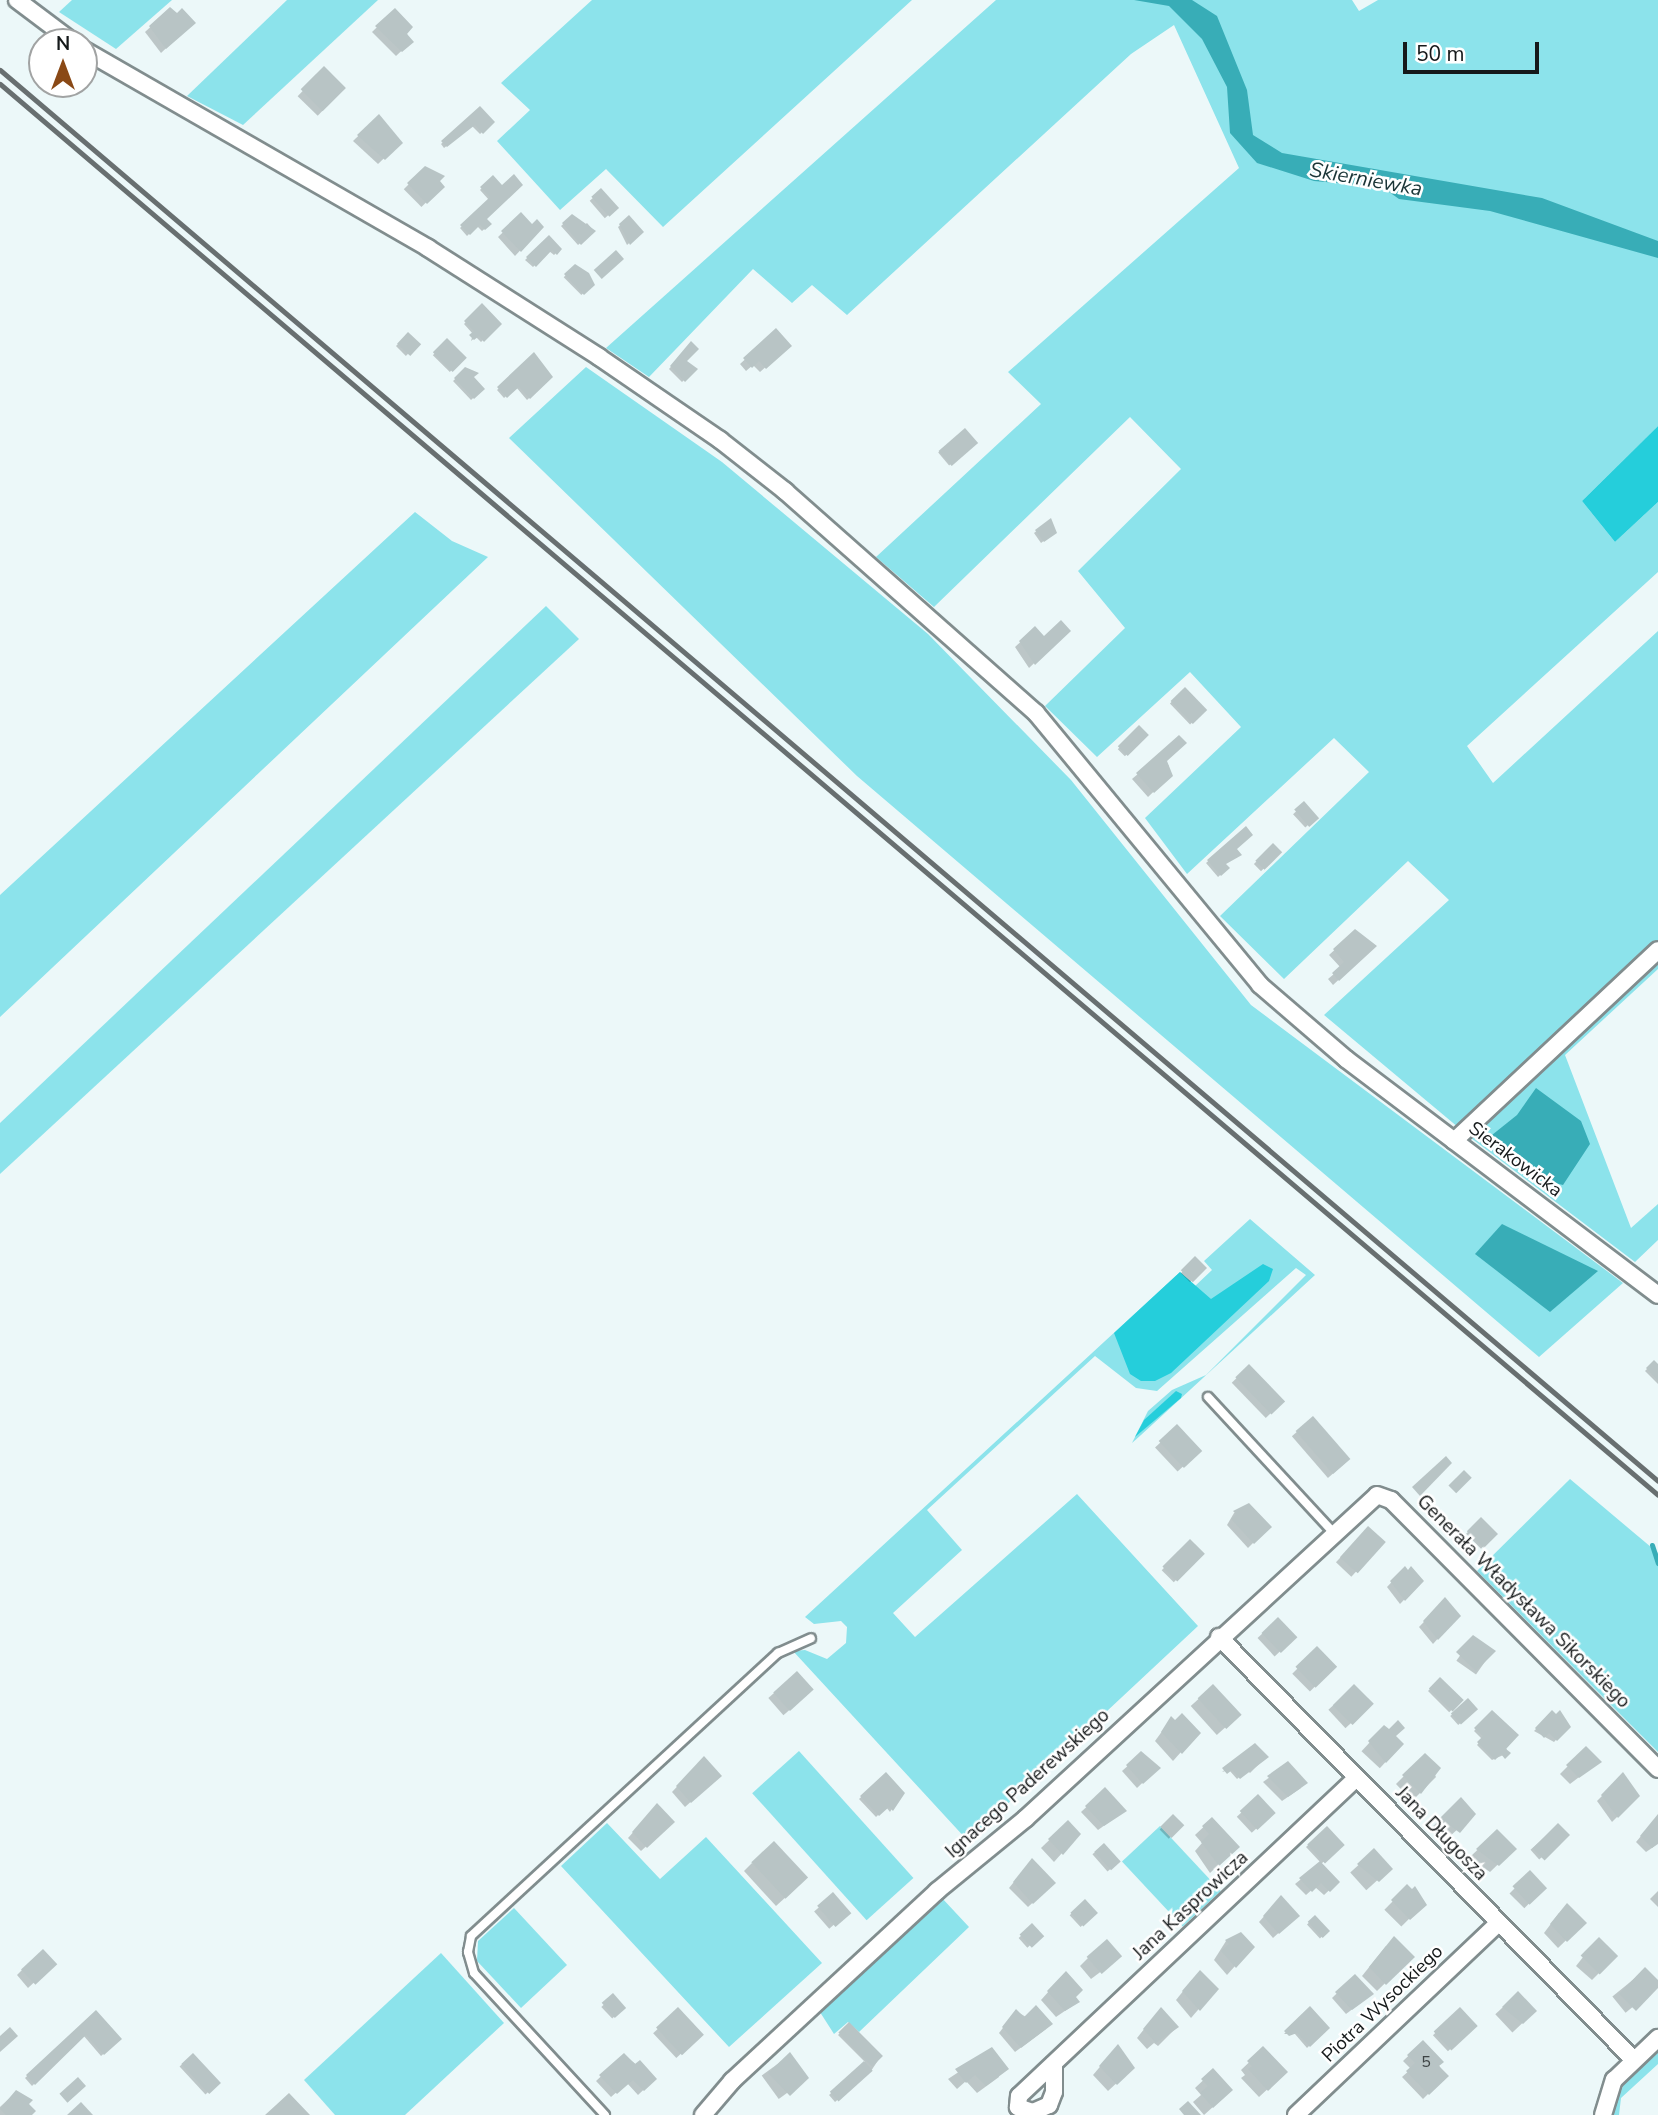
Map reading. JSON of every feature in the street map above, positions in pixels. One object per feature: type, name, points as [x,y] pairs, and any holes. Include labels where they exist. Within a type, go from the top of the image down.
[{"type":"street","points":[[17,0],[54,28]]},
{"type":"street","name":"Sierakowicka","points":[[98,58],[428,248],[599,357],[774,483],[1036,713],[1260,985],[1346,1059],[1658,1295]]},
{"type":"street","points":[[1454,1140],[1658,950]]},
{"type":"street","name":"Ignacego Paderewskiego","points":[[703,2115],[752,2063],[1333,1532],[1372,1497],[1386,1496]]},
{"type":"street","name":"Generała Władysława Sikorskiego","points":[[1386,1496],[1658,1769]]},
{"type":"street","name":"Jana Długosza","points":[[1219,1637],[1633,2059]]},
{"type":"street","name":"Jana Kasprowicza","points":[[1054,2064],[1357,1778]]},
{"type":"street","name":"Piotra Wysockiego","points":[[1296,2115],[1498,1923]]},
{"type":"street","points":[[1603,2115],[1614,2080],[1658,2038]]},
{"type":"lane","points":[[1208,1397],[1333,1532]]},
{"type":"lane","points":[[605,2115],[474,1973],[468,1952],[471,1936],[778,1653],[811,1638]]},
{"type":"shaded area","points":[[72,0],[172,0],[116,49],[98,37],[98,28],[84,28],[59,12]]},
{"type":"shaded area","points":[[287,0],[378,0],[243,125],[187,96]]},
{"type":"shaded area","points":[[592,0],[912,0],[663,227],[606,169],[560,210],[497,141],[530,110],[501,83]]},
{"type":"shaded area","points":[[996,0],[1352,0],[1359,11],[1378,0],[1658,0],[1658,426],[1582,501],[1615,542],[1658,502],[1658,572],[1467,746],[1493,783],[1658,631],[1658,969],[1565,1055],[1631,1228],[1658,1204],[1658,1240],[1635,1262],[1471,1138],[1324,1015],[1449,900],[1408,861],[1284,979],[1220,916],[1369,772],[1334,738],[1187,874],[1145,818],[1241,727],[1190,672],[1097,757],[1045,706],[1125,628],[1078,571],[1181,469],[1130,417],[934,607],[876,557],[1041,404],[1008,372],[1239,168],[1174,25],[1131,54],[847,315],[812,285],[792,303],[753,269],[649,377],[606,348]]},
{"type":"shaded area","points":[[586,367],[722,462],[928,634],[1071,780],[1251,1005],[1623,1283],[1539,1357],[857,776],[509,438]]},
{"type":"shaded area","points":[[1658,426],[1658,502],[1615,542],[1582,501]]},
{"type":"shaded area","points":[[415,512],[452,541],[488,557],[0,1017],[0,895]]},
{"type":"shaded area","points":[[546,606],[579,639],[0,1174],[0,1123]]},
{"type":"shaded area","points":[[1250,1219],[1315,1275],[1141,1435],[1132,1443],[1148,1411],[1172,1390],[1206,1375],[1306,1275],[1296,1268],[1157,1391],[1136,1388],[1095,1356],[927,1510],[962,1550],[893,1613],[915,1637],[1077,1494],[1198,1626],[968,1841],[793,1651],[805,1650],[827,1659],[846,1643],[847,1627],[841,1621],[814,1624],[805,1617],[1180,1272],[1194,1287],[1212,1270],[1204,1261]]},
{"type":"shaded area","points":[[1263,1264],[1273,1269],[1269,1281],[1171,1373],[1155,1381],[1141,1381],[1130,1374],[1114,1333],[1180,1272],[1211,1299]]},
{"type":"shaded area","points":[[1176,1391],[1182,1394],[1181,1398],[1135,1437],[1144,1420]]},
{"type":"shaded area","points":[[1570,1479],[1658,1553],[1658,1752],[1477,1571]]},
{"type":"shaded area","points":[[799,1751],[913,1878],[867,1920],[752,1793]]},
{"type":"shaded area","points":[[607,1823],[660,1879],[706,1837],[822,1963],[729,2047],[561,1866]]},
{"type":"shaded area","points":[[1160,1826],[1221,1891],[1183,1927],[1122,1861]]},
{"type":"shaded area","points":[[941,1897],[969,1927],[859,2032],[848,2022],[834,2034],[818,2009]]},
{"type":"shaded area","points":[[514,1908],[567,1965],[521,2008],[477,1961],[478,1941]]},
{"type":"shaded area","points":[[441,1953],[504,2023],[405,2115],[335,2115],[304,2080]]},
{"type":"shaded area","points":[[1658,2048],[1658,2064],[1621,2098],[1619,2115],[1611,2115],[1626,2079]]},
{"type":"water","name":"Skierniewka","points":[[1134,0],[1192,0],[1217,16],[1247,90],[1253,135],[1282,153],[1542,198],[1658,241],[1658,258],[1490,211],[1399,199],[1382,187],[1314,181],[1257,163],[1230,133],[1227,87],[1202,39],[1169,6]]},
{"type":"water","points":[[1536,1088],[1581,1121],[1590,1144],[1563,1185],[1551,1182],[1492,1135],[1517,1115]]},
{"type":"water","points":[[1502,1224],[1598,1271],[1550,1312],[1475,1254]]},
{"type":"building","points":[[170,7],[177,13],[182,8],[196,23],[166,49],[149,26]]},
{"type":"building","points":[[395,8],[413,27],[407,34],[414,42],[402,52],[375,26]]},
{"type":"building","points":[[324,66],[346,88],[323,111],[301,89]]},
{"type":"building","points":[[480,106],[495,122],[483,134],[475,125],[447,147],[441,141]]},
{"type":"building","points":[[379,114],[403,143],[385,160],[357,135]]},
{"type":"building","points":[[425,166],[445,176],[440,181],[445,187],[427,204],[407,183]]},
{"type":"building","points":[[514,174],[523,185],[487,219],[492,224],[485,230],[480,225],[470,235],[460,225],[490,197],[480,187],[493,175],[502,185]]},
{"type":"building","points":[[601,188],[619,208],[609,217],[591,197]]},
{"type":"building","points":[[521,212],[532,224],[537,219],[544,227],[521,252],[501,231]]},
{"type":"building","points":[[572,214],[596,231],[581,245],[562,223]]},
{"type":"building","points":[[629,215],[644,232],[630,245],[619,224]]},
{"type":"building","points":[[549,235],[562,249],[557,255],[552,250],[536,267],[526,257]]},
{"type":"building","points":[[616,250],[624,259],[602,279],[594,270]]},
{"type":"building","points":[[575,264],[589,273],[595,285],[584,295],[564,274]]},
{"type":"building","points":[[482,303],[502,324],[484,342],[479,336],[474,340],[469,335],[474,331],[464,321]]},
{"type":"building","points":[[776,328],[792,346],[766,369],[759,361],[752,368],[743,358]]},
{"type":"building","points":[[408,332],[421,344],[410,356],[397,344]]},
{"type":"building","points":[[447,338],[467,358],[453,372],[433,352]]},
{"type":"building","points":[[691,341],[699,349],[687,361],[698,369],[685,382],[670,366]]},
{"type":"building","points":[[534,352],[553,377],[530,399],[519,387],[507,398],[497,387]]},
{"type":"building","points":[[465,367],[479,373],[474,377],[485,389],[474,399],[454,378]]},
{"type":"building","points":[[965,428],[978,443],[952,466],[939,451]]},
{"type":"building","points":[[1051,518],[1057,533],[1044,542],[1035,530]]},
{"type":"building","points":[[1061,620],[1071,631],[1035,665],[1019,641],[1035,626],[1044,636]]},
{"type":"building","points":[[1185,687],[1207,710],[1193,724],[1171,701]]},
{"type":"building","points":[[1139,725],[1149,735],[1128,756],[1118,746]]},
{"type":"building","points":[[1179,735],[1187,743],[1167,761],[1173,776],[1154,793],[1136,773]]},
{"type":"building","points":[[1304,801],[1319,818],[1309,827],[1294,810]]},
{"type":"building","points":[[1246,826],[1253,835],[1237,849],[1242,855],[1226,864],[1230,868],[1221,876],[1207,860]]},
{"type":"building","points":[[1273,843],[1282,852],[1265,870],[1255,861]]},
{"type":"building","points":[[1355,929],[1377,946],[1339,981],[1332,973],[1344,962],[1333,949]]},
{"type":"building","points":[[1195,1256],[1207,1268],[1193,1282],[1181,1270]]},
{"type":"building","points":[[1654,1360],[1658,1364],[1658,1381],[1646,1368]]},
{"type":"building","points":[[1249,1364],[1285,1401],[1271,1415],[1235,1377]]},
{"type":"building","points":[[1313,1416],[1350,1459],[1333,1474],[1296,1431]]},
{"type":"building","points":[[1177,1424],[1202,1451],[1184,1468],[1159,1441]]},
{"type":"building","points":[[1446,1456],[1452,1463],[1420,1496],[1412,1487]]},
{"type":"building","points":[[1464,1470],[1472,1478],[1456,1493],[1448,1486]]},
{"type":"building","points":[[1249,1503],[1272,1527],[1254,1544],[1231,1519],[1236,1514],[1233,1511]]},
{"type":"building","points":[[1481,1517],[1498,1534],[1484,1548],[1467,1531]]},
{"type":"building","points":[[1368,1526],[1386,1542],[1358,1573],[1340,1557]]},
{"type":"building","points":[[1190,1539],[1205,1554],[1177,1581],[1162,1567]]},
{"type":"building","points":[[1405,1566],[1408,1570],[1411,1566],[1424,1581],[1405,1601],[1390,1581]]},
{"type":"building","points":[[1445,1597],[1461,1616],[1438,1640],[1423,1621]]},
{"type":"building","points":[[1278,1617],[1297,1637],[1281,1653],[1261,1633]]},
{"type":"building","points":[[1473,1635],[1496,1651],[1476,1671],[1456,1652]]},
{"type":"building","points":[[1317,1646],[1337,1667],[1316,1688],[1295,1667]]},
{"type":"building","points":[[797,1671],[814,1690],[790,1711],[773,1692]]},
{"type":"building","points":[[1440,1677],[1464,1700],[1453,1711],[1429,1689]]},
{"type":"building","points":[[1213,1684],[1242,1715],[1226,1729],[1198,1698]]},
{"type":"building","points":[[1354,1684],[1374,1704],[1353,1725],[1333,1705]]},
{"type":"building","points":[[1468,1698],[1478,1709],[1461,1725],[1451,1713]]},
{"type":"building","points":[[1492,1710],[1519,1735],[1506,1749],[1511,1753],[1505,1759],[1501,1754],[1495,1760],[1477,1742],[1483,1736],[1474,1728]]},
{"type":"building","points":[[1552,1710],[1556,1714],[1560,1710],[1571,1727],[1557,1741],[1549,1733],[1544,1738],[1535,1728]]},
{"type":"building","points":[[1182,1713],[1201,1733],[1182,1754],[1161,1732],[1171,1716],[1175,1720]]},
{"type":"building","points":[[1398,1720],[1405,1728],[1396,1736],[1404,1744],[1386,1763],[1368,1741],[1384,1725],[1389,1729]]},
{"type":"building","points":[[1255,1743],[1269,1757],[1240,1779],[1232,1770],[1227,1774],[1222,1768]]},
{"type":"building","points":[[1586,1746],[1602,1762],[1579,1778],[1566,1765]]},
{"type":"building","points":[[1141,1751],[1161,1768],[1143,1784],[1126,1765]]},
{"type":"building","points":[[1425,1753],[1441,1768],[1421,1794],[1402,1775]]},
{"type":"building","points":[[704,1756],[722,1776],[691,1803],[676,1786]]},
{"type":"building","points":[[1288,1761],[1308,1783],[1288,1797],[1267,1776]]},
{"type":"building","points":[[886,1772],[905,1793],[893,1811],[889,1807],[879,1816],[860,1796]]},
{"type":"building","points":[[1623,1772],[1640,1796],[1618,1818],[1601,1795]]},
{"type":"building","points":[[1105,1787],[1127,1811],[1104,1826],[1085,1806]]},
{"type":"building","points":[[1258,1794],[1276,1813],[1257,1830],[1240,1811]]},
{"type":"building","points":[[1461,1797],[1476,1814],[1460,1833],[1440,1818]]},
{"type":"building","points":[[657,1803],[675,1822],[647,1848],[632,1832]]},
{"type":"building","points":[[1173,1814],[1184,1825],[1172,1838],[1160,1827]]},
{"type":"building","points":[[1658,1814],[1658,1843],[1652,1848],[1640,1836]]},
{"type":"building","points":[[1212,1817],[1240,1847],[1219,1866],[1201,1842],[1209,1834],[1202,1826]]},
{"type":"building","points":[[1068,1820],[1081,1834],[1063,1855],[1048,1839]]},
{"type":"building","points":[[1558,1823],[1570,1835],[1545,1860],[1533,1848]]},
{"type":"building","points":[[1327,1826],[1345,1845],[1325,1863],[1307,1844]]},
{"type":"building","points":[[1497,1829],[1517,1849],[1499,1866],[1476,1849]]},
{"type":"building","points":[[774,1841],[808,1878],[785,1899],[751,1862]]},
{"type":"building","points":[[1104,1843],[1121,1862],[1111,1870],[1094,1852]]},
{"type":"building","points":[[1374,1848],[1393,1869],[1379,1882],[1357,1864]]},
{"type":"building","points":[[1032,1858],[1056,1883],[1033,1904],[1013,1882]]},
{"type":"building","points":[[1320,1861],[1340,1882],[1330,1892],[1321,1883],[1312,1892],[1299,1878]]},
{"type":"building","points":[[1530,1870],[1547,1888],[1529,1905],[1512,1886]]},
{"type":"building","points":[[1407,1884],[1412,1889],[1415,1886],[1427,1905],[1410,1920],[1391,1900]]},
{"type":"building","points":[[833,1892],[851,1913],[836,1927],[817,1906]]},
{"type":"building","points":[[1281,1895],[1300,1916],[1279,1934],[1263,1916]]},
{"type":"building","points":[[1085,1899],[1098,1913],[1083,1927],[1070,1913]]},
{"type":"building","points":[[1567,1903],[1587,1923],[1567,1942],[1550,1924]]},
{"type":"building","points":[[1315,1915],[1330,1931],[1323,1938],[1308,1922]]},
{"type":"building","points":[[1032,1923],[1044,1936],[1032,1948],[1020,1935]]},
{"type":"building","points":[[1241,1932],[1255,1947],[1236,1968],[1221,1951],[1229,1944],[1225,1940]]},
{"type":"building","points":[[1394,1936],[1415,1957],[1386,1985],[1369,1967]]},
{"type":"building","points":[[1599,1937],[1618,1956],[1600,1974],[1581,1955]]},
{"type":"building","points":[[1107,1939],[1122,1956],[1102,1974],[1087,1957]]},
{"type":"building","points":[[43,1949],[57,1964],[35,1985],[21,1969]]},
{"type":"building","points":[[1645,1967],[1658,1980],[1658,1988],[1636,2011],[1619,1994]]},
{"type":"building","points":[[1200,1970],[1219,1989],[1200,2011],[1182,1991]]},
{"type":"building","points":[[1066,1971],[1083,1990],[1076,1997],[1080,2002],[1065,2011],[1047,1991]]},
{"type":"building","points":[[1355,1974],[1374,1994],[1352,2010],[1335,1992]]},
{"type":"building","points":[[1518,1991],[1537,2011],[1523,2024],[1502,2007]]},
{"type":"building","points":[[613,1993],[626,2008],[615,2018],[602,2003]]},
{"type":"building","points":[[1036,2005],[1053,2024],[1021,2048],[1002,2027],[1016,2009],[1024,2017]]},
{"type":"building","points":[[1310,2006],[1330,2028],[1310,2047],[1297,2033],[1289,2036],[1284,2031]]},
{"type":"building","points":[[678,2007],[704,2035],[682,2055],[656,2027]]},
{"type":"building","points":[[1161,2007],[1179,2027],[1156,2043],[1143,2029]]},
{"type":"building","points":[[1460,2007],[1478,2026],[1451,2051],[1434,2032]]},
{"type":"building","points":[[96,2010],[122,2039],[104,2055],[86,2035],[35,2085],[26,2075]]},
{"type":"building","points":[[849,2022],[883,2056],[872,2067],[838,2033]]},
{"type":"building","points":[[10,2027],[18,2036],[0,2052],[0,2036]]},
{"type":"building","points":[[1423,2040],[1444,2062],[1439,2066],[1449,2076],[1429,2095],[1406,2071],[1415,2063],[1407,2055]]},
{"type":"building","points":[[1118,2044],[1135,2068],[1117,2085],[1099,2066]]},
{"type":"building","points":[[1263,2046],[1288,2072],[1268,2091],[1248,2069],[1252,2066],[1247,2061]]},
{"type":"building","points":[[992,2047],[1009,2069],[986,2086],[975,2075],[966,2083],[955,2069]]},
{"type":"building","points":[[790,2052],[809,2078],[790,2096],[768,2073]]},
{"type":"building","points":[[193,2053],[221,2083],[209,2094],[181,2064]]},
{"type":"building","points":[[624,2053],[635,2064],[640,2060],[657,2079],[644,2091],[633,2080],[617,2094],[599,2075]]},
{"type":"building","points":[[864,2061],[873,2071],[839,2101],[830,2092]]},
{"type":"building","points":[[1213,2068],[1233,2090],[1213,2108],[1200,2093],[1208,2086],[1201,2079]]},
{"type":"building","points":[[78,2077],[86,2086],[67,2103],[59,2094]]},
{"type":"building","points":[[16,2090],[33,2100],[29,2104],[36,2111],[32,2115],[6,2115],[0,2109]]},
{"type":"building","points":[[289,2093],[310,2115],[265,2115],[276,2105]]},
{"type":"building","points":[[1188,2101],[1201,2115],[1184,2115],[1179,2109]]},
{"type":"building","points":[[81,2102],[93,2115],[67,2115]]},
{"type":"waterway","points":[[1652,1545],[1658,1563]]},
{"type":"railway","points":[[0,70],[1658,1481]]},
{"type":"railway","points":[[0,84],[1658,1495]]}]
